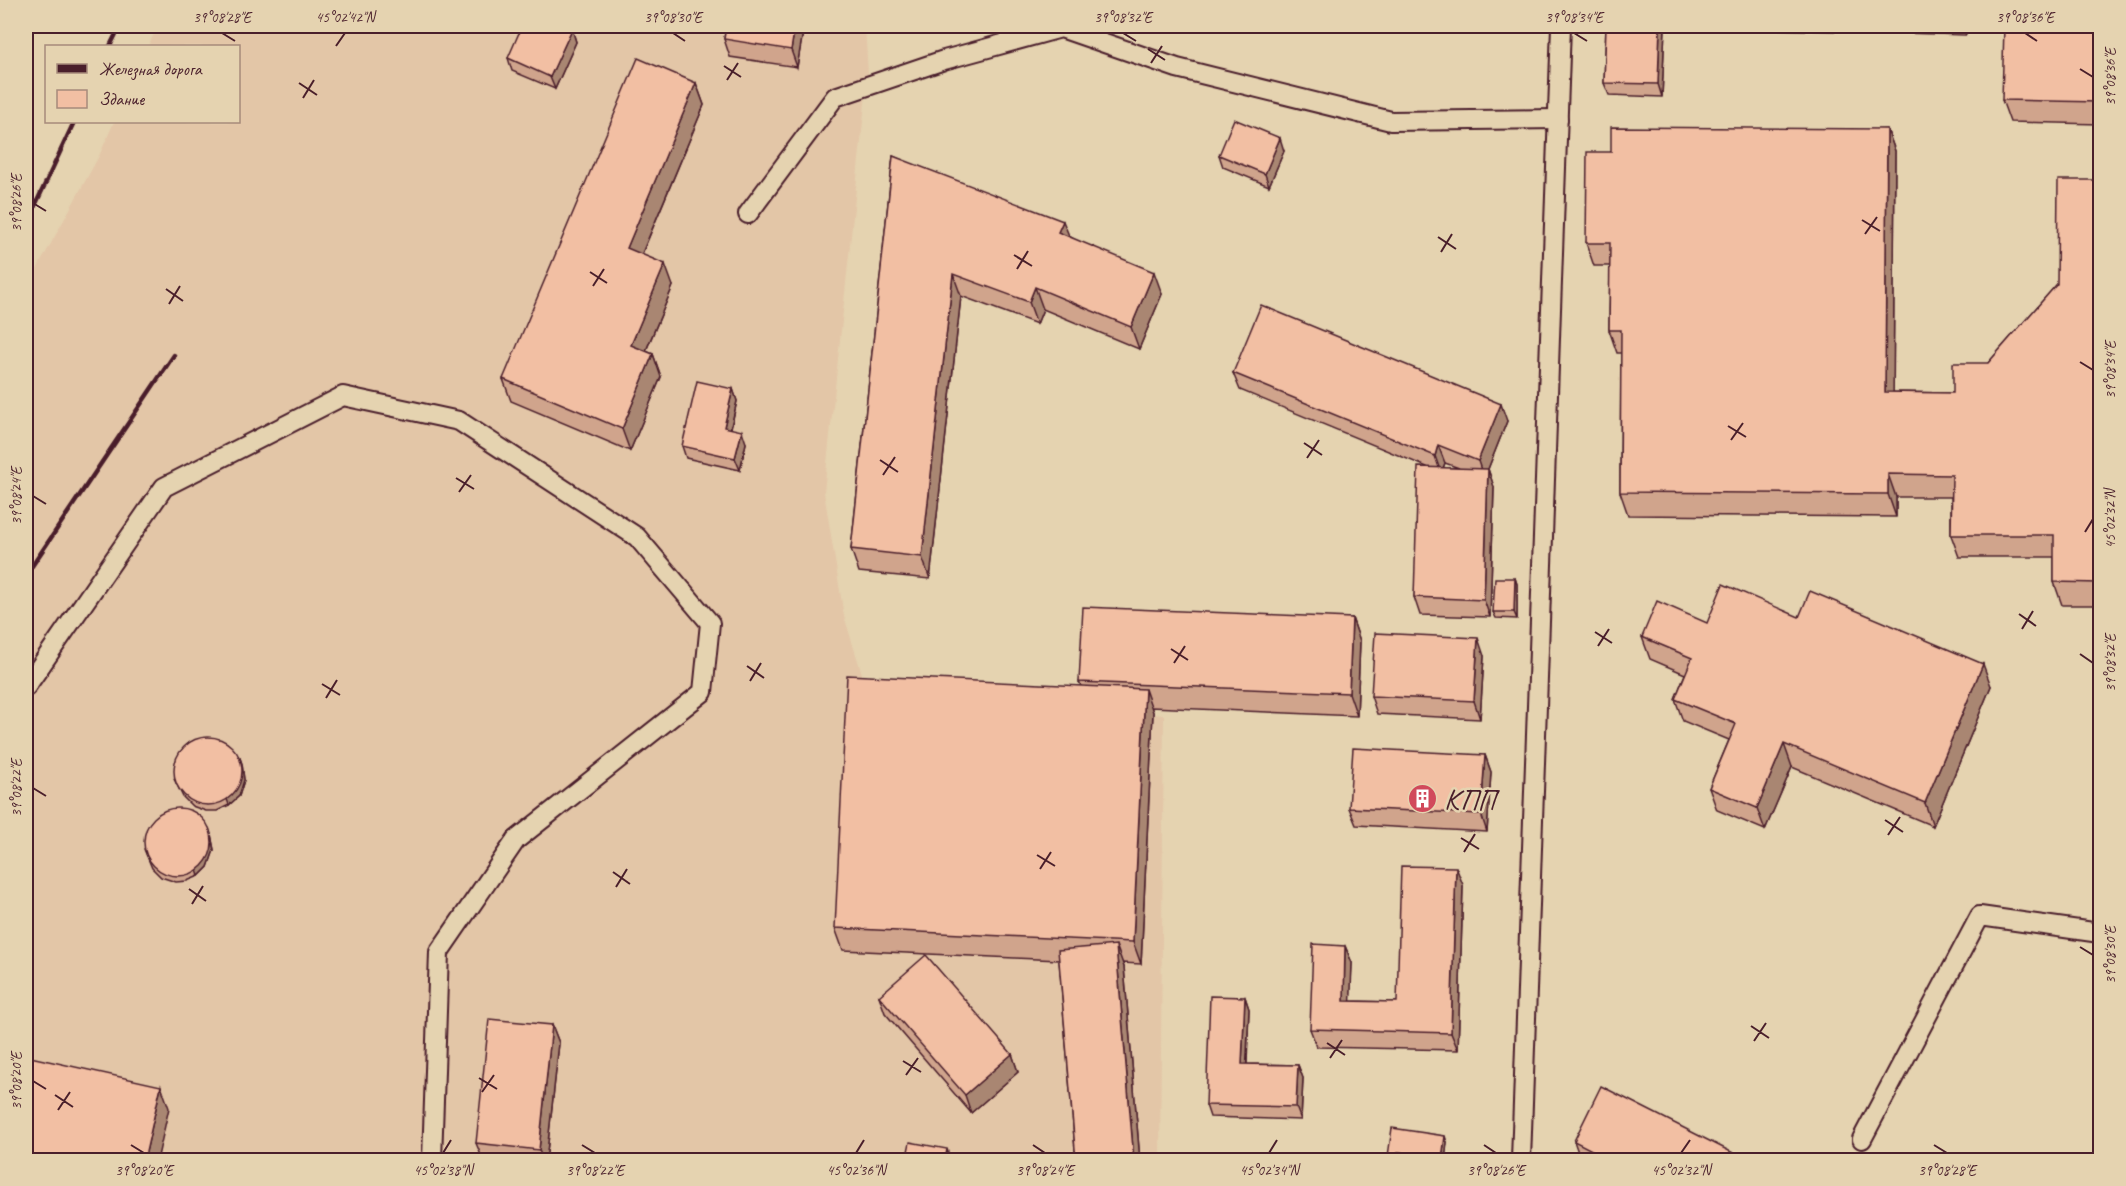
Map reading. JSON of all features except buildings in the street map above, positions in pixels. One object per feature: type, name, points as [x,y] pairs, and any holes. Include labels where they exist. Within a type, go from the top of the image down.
[{"type":"lane","points":[[1521,1161],[1561,26]]},
{"type":"lane","points":[[747,214],[835,97],[944,60],[1062,28],[1177,68],[1391,121],[1558,119]]},
{"type":"lane","points":[[26,687],[165,487],[343,396],[459,421],[637,537],[710,623],[703,692],[516,840],[439,952],[432,1161]]},
{"type":"lane","points":[[1862,1138],[1980,916],[2100,933]]},
{"type":"shaded area","points":[[158,26],[865,26],[868,74],[824,492],[844,616],[867,690],[1164,715],[1160,1160],[26,1160],[26,289],[99,156],[114,123],[240,123],[240,45],[148,45]]},
{"type":"railway","points":[[110,45],[120,26]]},
{"type":"railway","points":[[26,225],[74,123]]},
{"type":"railway","points":[[26,575],[174,355]]},
{"type":"place","name":"КПП","points":[[1423,799]]}]
